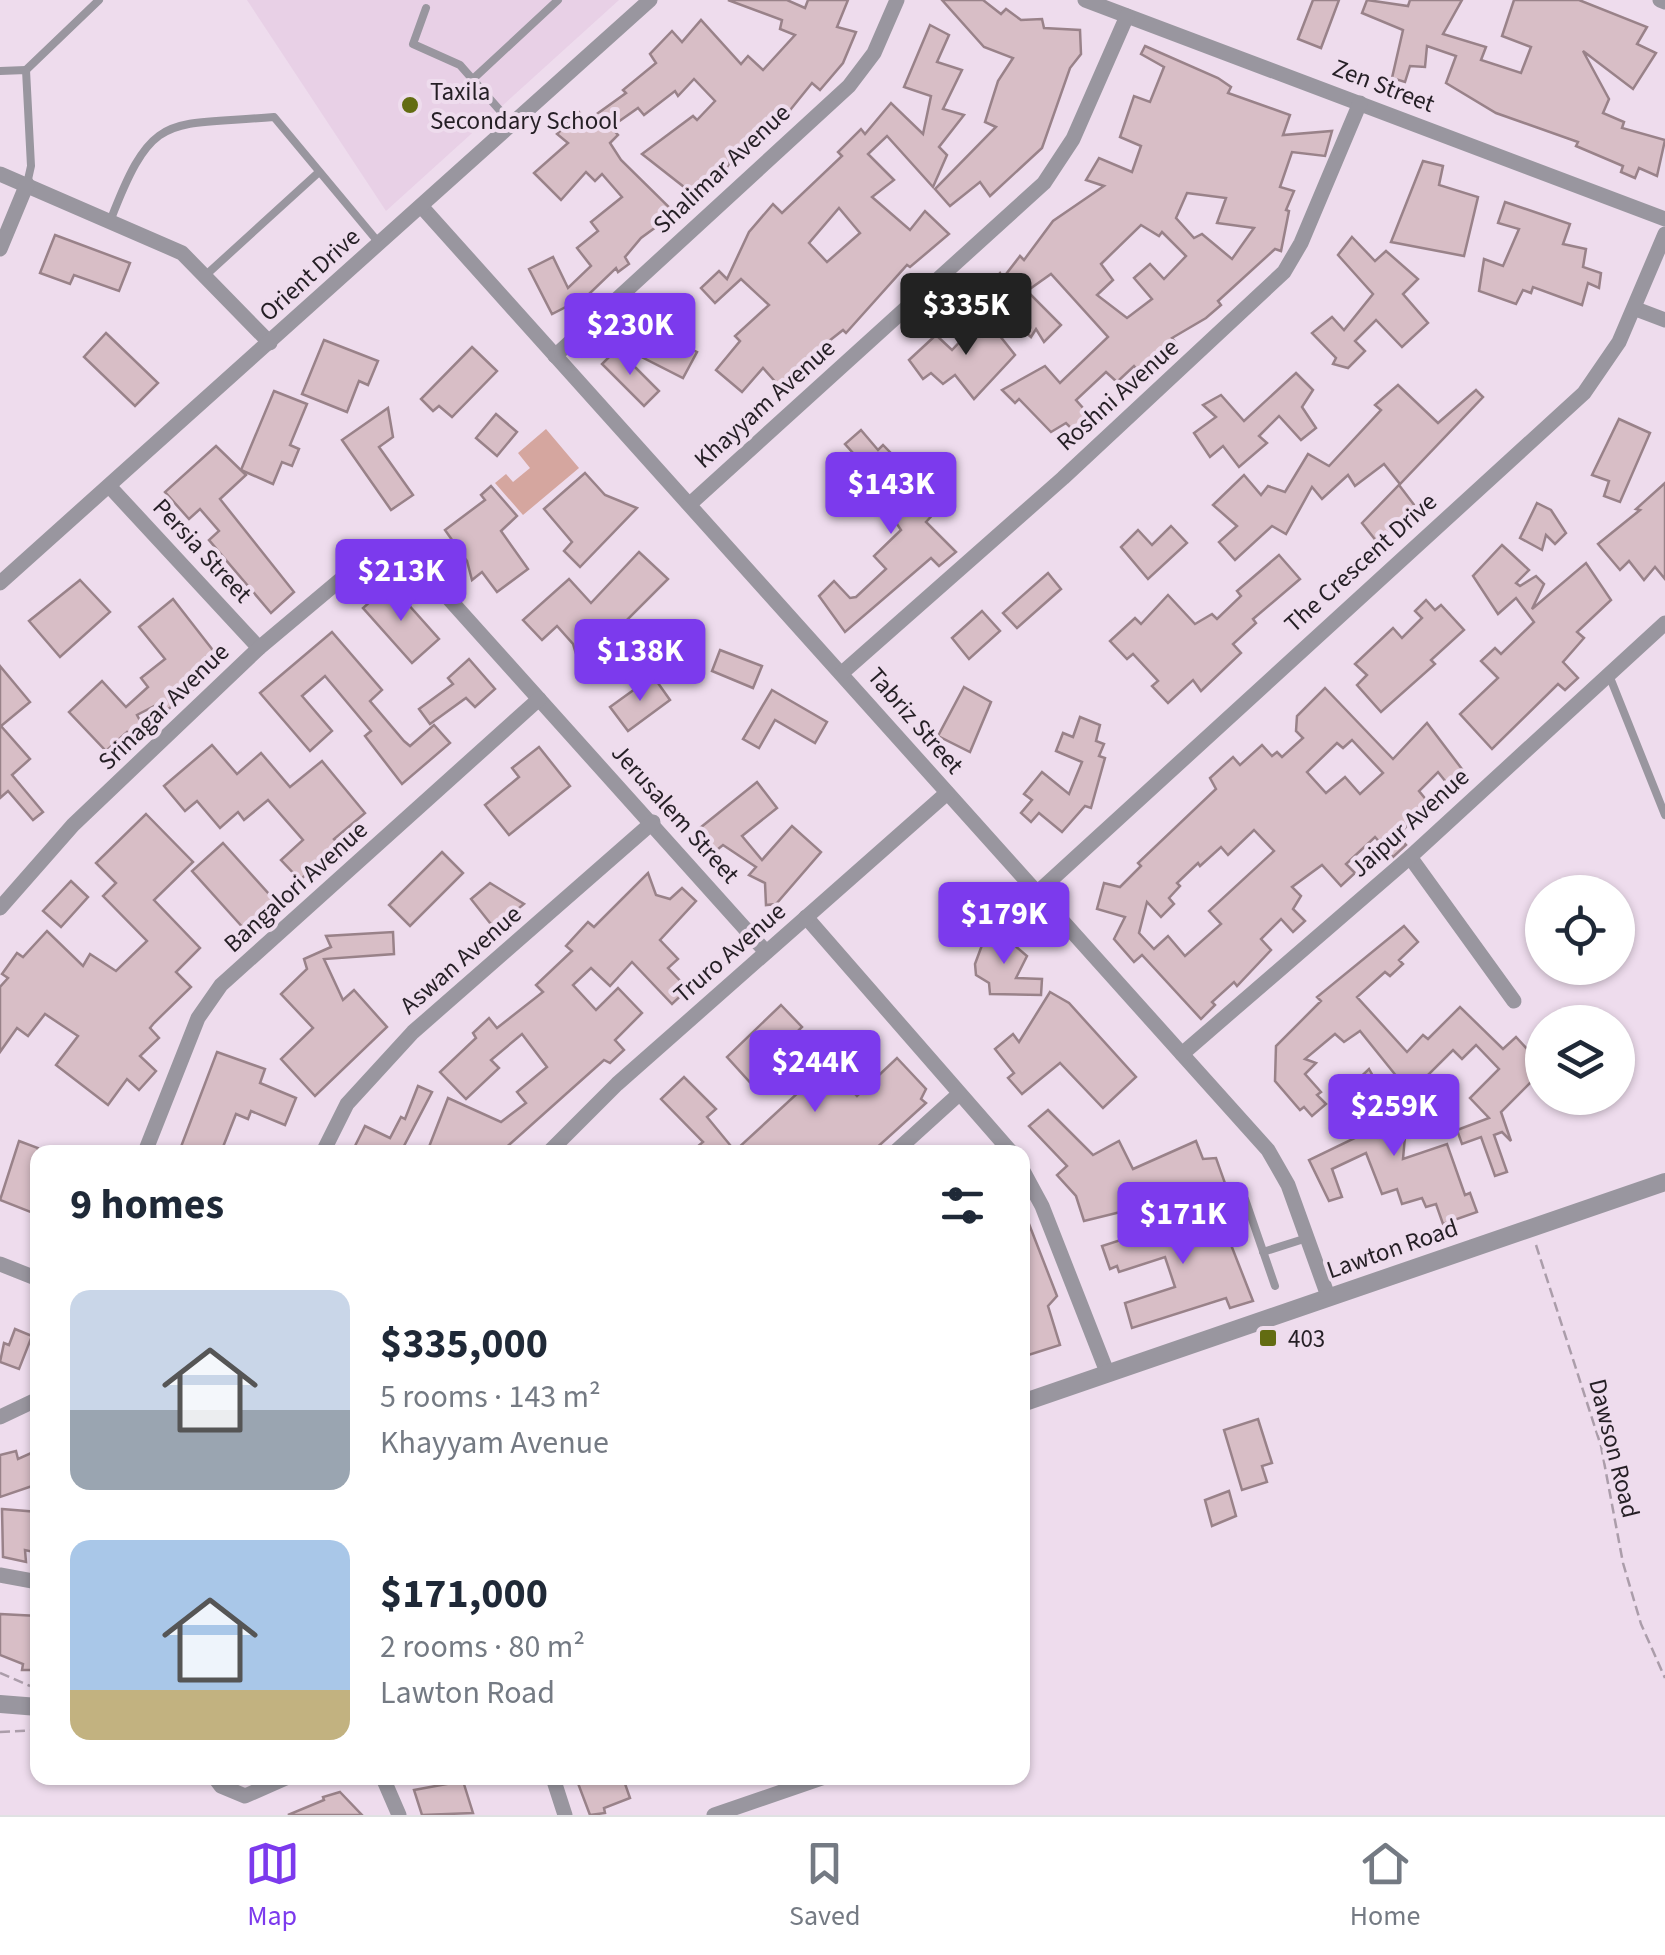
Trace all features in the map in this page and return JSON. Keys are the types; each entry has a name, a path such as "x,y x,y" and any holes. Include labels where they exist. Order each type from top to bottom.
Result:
{"street":[{"name":"Orient Drive","path":"0,583 650,0"},
{"name":"Shalimar Avenue","path":"555,356 850,86 874,52 898,0"},
{"name":"Zen Street","path":"1085,0 1665,218"},
{"name":"Khayyam Avenue","path":"690,504 1044,183 1073,139 1127,16"},
{"name":"Roshni Avenue","path":"842,673 1272,285 1301,243 1360,103"},
{"path":"0,174 159,239 207,274 270,343"},
{"path":"0,249 27,184"},
{"name":"Tabriz Street","path":"420,206 1038,891 1280,1168 1328,1296"},
{"name":"The Crescent Drive","path":"1038,891 1584,393 1604,370 1636,309 1665,234"},
{"path":"1636,309 1665,320"},
{"name":"Persia Street","path":"110,487 259,648"},
{"name":"Jerusalem Street","path":"374,555 396,553 424,571 766,952"},
{"name":"Srinagar Avenue","path":"0,908 73,825 259,648 374,555"},
{"name":"Jaipur Avenue","path":"1182,1054 1410,857 1665,622"},
{"name":"Bangalori Avenue","path":"148,1145 198,1018 221,985 539,699"},
{"name":"Truro Avenue","path":"555,1145 578,1120 947,793"},
{"name":"Aswan Avenue","path":"326,1145 347,1104 413,1032 653,822"},
{"path":"1410,857 1514,1001"},
{"path":"806,917 1004,1145"},
{"path":"903,1145 959,1094"},
{"name":"Lawton Road","path":"1030,1400 1665,1182"},
{"path":"1030,1184 1108,1372"},
{"path":"0,1264 30,1276"},
{"path":"0,1418 30,1403"},
{"path":"0,1574 30,1580"},
{"path":"0,1704 30,1706"},
{"path":"220,1785 245,1796 270,1785"},
{"path":"386,1785 398,1815"},
{"path":"556,1785 565,1815"},
{"path":"714,1815 802,1785"}],"lane":[{"path":"0,71 26,70 99,0"},
{"path":"473,80 558,0"},
{"path":"426,8 413,44 460,64 511,122"},
{"path":"26,70 31,166 27,184"},
{"path":"111,219 136,158 161,131 204,122 274,117 379,243"},
{"path":"207,274 319,172"},
{"path":"1609,674 1665,815"},
{"path":"1245,1199 1275,1286"},
{"path":"1263,1252 1307,1238"}],"path":[{"name":"Dawson Road","path":"1530,1226 1601,1446 1623,1562 1641,1624 1665,1678"},
{"path":"0,1672 15,1676 30,1688"},
{"path":"0,1732 30,1730"}],"shaded area":[{"name":"Taxila Secondary School","path":"247,0 619,0 386,211"},
{"path":"546,429 579,468 523,515 495,483 506,474 513,482 530,468 518,453"}],"building":[{"path":"728,0 787,0 805,8 808,0 848,0 837,27 856,32 843,63 820,90 812,83 774,130 770,124 733,157 723,174 718,170 693,194 642,154 693,116 697,120 715,101 694,79 678,96 675,91 644,115 638,108 611,127 618,135 610,143 621,160 675,213 641,238 625,257 629,264 618,272 616,268 587,296 552,314 529,269 553,257 568,288 591,266 577,248 598,231 591,222 622,197 602,174 595,181 586,172 561,200 534,173 568,143 557,134 579,112 587,121 626,93 623,90 656,63 650,54 672,31 682,42 701,20 741,64 748,56 763,70 795,35 780,29 782,20"},
{"path":"942,0 983,0 1001,14 1006,9 1021,20 1042,19 1044,28 1080,30 1081,54 1070,68 1042,148 990,196 980,182 950,206 935,189 996,127 985,122 998,81 1013,58 984,47"},
{"path":"1313,0 1339,0 1321,48 1298,39"},
{"path":"1367,0 1408,6 1410,0 1462,0 1443,34 1486,47 1481,60 1521,73 1531,47 1502,36 1514,0 1579,0 1647,27 1637,44 1656,53 1633,89 1583,51 1609,99 1603,113 1624,122 1622,128 1665,140 1657,176 1639,168 1635,178 1621,172 1623,166 1576,146 1578,142 1496,113 1446,83 1456,56 1427,46 1425,67 1410,66 1405,82 1392,78 1403,30 1362,13"},
{"path":"930,25 949,35 937,62 962,70 943,109 964,115 939,147 947,155 933,187 887,136 868,154 894,180 872,197 910,230 925,211 949,234 910,267 907,265 846,333 843,330 800,364 779,386 763,368 742,392 716,370 740,341 735,336 769,305 741,279 715,303 701,288 719,271 727,279 749,232 773,204 782,213 842,156 838,152 861,129 865,134 891,103 923,134 931,96 904,87","holes":["839,208 860,233 827,262 809,243"]},
{"path":"1145,46 1218,78 1231,87 1228,93 1290,115 1283,135 1332,131 1325,156 1292,152 1280,187 1294,191 1286,210 1289,211 1281,251 1275,249 1218,301 1221,305 1206,318 1172,338 1176,343 1142,375 1134,366 1117,382 1106,372 1076,400 1091,417 1076,433 1066,423 1051,432 1019,399 1015,403 1002,390 1045,366 1060,383 1108,337 1051,274 1027,291 1061,325 1044,342 1036,329 1031,337 994,306 1000,300 988,286 1000,273 1003,278 1020,256 1024,260 1053,221 1104,186 1086,180 1099,158 1132,172 1141,146 1120,137 1134,96 1150,102 1164,67 1141,54","holes":["1187,193 1226,198 1217,223 1254,228 1232,259 1202,234 1194,238 1176,218","1141,225 1159,236 1162,232 1186,256 1164,279 1150,264 1134,278 1152,299 1127,318 1097,295 1113,280 1101,264"]},
{"path":"1423,161 1443,166 1439,185 1478,197 1464,256 1391,242"},
{"path":"1505,202 1570,224 1563,244 1586,249 1583,267 1601,273 1599,288 1588,283 1582,305 1533,287 1531,293 1523,290 1516,304 1479,291 1484,259 1503,266 1519,229 1498,223"},
{"path":"55,235 130,263 119,291 74,275 70,284 40,273"},
{"path":"1352,237 1375,261 1386,251 1418,279 1403,294 1428,323 1402,347 1376,320 1355,341 1365,351 1348,368 1333,364 1336,358 1312,333 1332,317 1344,330 1373,294 1338,255"},
{"path":"984,316 1015,355 974,399 955,375 943,384 931,373 923,379 909,360 936,335 952,350"},
{"path":"636,321 697,352 683,378 622,347"},
{"path":"106,333 158,383 135,406 84,357"},
{"path":"324,340 378,361 368,385 359,381 347,412 302,394"},
{"path":"472,347 497,371 452,417 439,406 433,411 421,399"},
{"path":"617,349 659,391 644,406 602,364"},
{"path":"1296,373 1313,390 1302,407 1316,428 1301,440 1279,416 1259,436 1267,443 1239,467 1223,446 1210,457 1194,433 1216,417 1203,405 1221,395 1244,421"},
{"path":"1398,385 1438,423 1476,390 1483,397 1400,484 1384,464 1355,486 1348,475 1322,499 1312,487 1286,534 1272,526 1235,560 1219,542 1237,526 1213,505 1244,475 1261,495 1268,486 1285,492 1308,454 1329,466 1381,410 1375,405"},
{"path":"274,391 307,404 290,445 299,449 292,466 282,462 273,484 241,470"},
{"path":"388,408 393,437 379,447 413,495 391,510 342,440"},
{"path":"496,414 517,432 497,456 476,438"},
{"path":"1619,419 1650,433 1620,502 1604,496 1609,481 1592,475"},
{"path":"861,430 878,450 883,445 925,488 920,492 938,509 926,522 956,552 939,566 931,558 845,632 819,596 834,581 850,598 856,597 886,569 874,556 901,530 889,512 906,497 885,477 879,482 845,444"},
{"path":"216,446 246,475 220,499 294,592 271,613 209,540 219,531 200,509 189,519 165,492"},
{"path":"585,473 605,495 637,508 580,567 564,551 572,542 544,509"},
{"path":"1665,483 1665,579 1655,567 1644,580 1629,561 1620,570 1598,544 1640,510 1636,509"},
{"path":"1399,485 1415,506 1377,542 1362,523"},
{"path":"491,486 517,516 501,531 528,569 497,592 482,572 472,580 467,561 445,530 485,500 481,495"},
{"path":"1537,503 1551,510 1566,533 1555,544 1546,535 1542,550 1520,538"},
{"path":"1171,526 1187,543 1148,579 1121,547 1138,530 1152,545"},
{"path":"1502,545 1529,570 1516,583 1520,586 1536,576 1544,584 1532,609 1586,563 1611,600 1577,632 1584,638 1563,662 1578,678 1565,690 1558,684 1492,749 1460,714 1498,678 1481,661 1495,648 1501,654 1534,622 1516,598 1498,614 1473,576"},
{"path":"639,552 668,579 596,651 577,657 573,644 557,626 542,640 523,620 569,579 591,603"},
{"path":"1279,555 1300,579 1253,619 1256,623 1233,644 1241,653 1201,691 1193,680 1168,703 1152,686 1158,681 1133,654 1127,659 1110,641 1135,618 1141,624 1168,595 1195,624 1212,614 1217,619 1241,596 1237,591"},
{"path":"1048,573 1061,589 1017,628 1003,613"},
{"path":"80,580 110,612 60,657 29,621"},
{"path":"390,584 439,639 412,663 363,608"},
{"path":"173,599 219,658 187,684 192,690 166,711 160,703 137,715 144,728 133,739 127,732 106,751 69,712 102,681 126,707 148,687 141,678 165,659 139,627"},
{"path":"1426,600 1435,610 1441,605 1464,630 1431,660 1435,664 1381,712 1357,685 1367,675 1355,664 1393,628 1402,638 1422,618 1415,611"},
{"path":"982,611 1000,631 969,659 952,638"},
{"path":"332,632 382,690 370,701 404,741 410,746 434,725 450,743 402,784 365,736 371,731 325,676 302,696 332,731 310,751 260,693"},
{"path":"720,650 762,666 753,688 712,671"},
{"path":"469,659 495,689 475,707 466,698 430,724 419,709 453,684 448,678"},
{"path":"0,666 30,702 1,726 30,759 12,775 43,812 33,820 8,791 0,798"},
{"path":"653,676 670,700 628,731 610,707"},
{"path":"964,687 991,702 970,752 938,736"},
{"path":"1325,688 1393,759 1427,723 1465,773 1450,787 1438,772 1419,791 1428,802 1398,836 1406,845 1393,857 1375,837 1346,864 1355,873 1341,886 1322,865 1292,887 1301,896 1293,909 1305,921 1293,932 1281,919 1261,939 1271,950 1237,986 1234,982 1212,1002 1215,1005 1201,1019 1142,955 1134,962 1114,939 1125,917 1097,909 1104,883 1120,887 1141,866 1138,863 1216,789 1210,778 1233,757 1240,765 1262,745 1272,756 1277,752 1282,757 1303,738 1296,731 1297,716","holes":["1352,740 1383,773 1360,794 1345,777 1326,793 1307,772 1337,743 1343,748","1254,830 1274,851 1209,911 1221,924 1185,956 1168,936 1154,949 1139,933 1147,902 1161,917 1174,904 1169,898 1180,886 1177,883 1198,863 1200,866 1221,847 1228,855"]},
{"path":"772,690 827,722 815,743 775,720 759,748 743,739"},
{"path":"1080,717 1100,725 1096,741 1104,744 1099,756 1105,758 1091,808 1085,806 1062,832 1039,813 1031,822 1021,813 1032,800 1024,794 1042,772 1069,794 1082,762 1056,751 1063,733 1073,737"},
{"path":"212,745 237,774 261,753 290,787 322,761 365,813 334,839 339,844 300,880 281,860 303,840 268,800 244,820 238,812 220,828 197,801 185,811 164,786"},
{"path":"539,747 570,786 509,835 485,805 519,777 512,768"},
{"path":"757,782 777,808 742,836 762,860 792,826 821,852 776,904 766,905 765,883 749,875 756,867 723,845 713,853 695,832"},
{"path":"146,814 193,862 154,900 200,948 176,972 191,987 150,1028 159,1038 140,1056 156,1071 139,1090 127,1079 108,1105 56,1065 78,1036 45,1014 28,1036 17,1028 0,1052 0,987 8,978 2,974 17,953 23,957 47,931 83,966 90,954 116,971 147,941 103,896 116,883 96,863"},
{"path":"223,843 277,903 246,931 192,871"},
{"path":"442,852 463,873 410,926 389,905"},
{"path":"648,873 656,895 670,899 682,888 696,901 660,940 678,959 668,968 688,989 672,1004 632,962 610,986 591,968 573,985 596,1010 618,988 642,1013 615,1040 624,1050 610,1063 604,1060 509,1145 430,1145 448,1098 501,1122 526,1103 517,1092 547,1067 522,1034 491,1060 499,1068 466,1099 440,1072 476,1038 473,1033 489,1018 497,1028 543,992 536,985 572,951 566,946 588,922 594,927"},
{"path":"71,881 88,897 61,927 43,911"},
{"path":"490,883 524,904 494,928 471,899"},
{"path":"1404,926 1418,942 1399,960 1403,964 1390,976 1385,972 1357,997 1407,1052 1423,1035 1428,1039 1460,1007 1503,1049 1516,1037 1525,1047 1525,1088 1501,1112 1511,1141 1502,1132 1494,1135 1507,1172 1495,1176 1481,1137 1462,1144 1457,1130 1489,1118 1470,1098 1499,1069 1476,1045 1462,1059 1453,1050 1410,1093 1360,1031 1344,1042 1335,1034 1305,1059 1316,1063 1305,1074 1326,1104 1312,1116 1304,1107 1300,1110 1275,1081 1276,1046 1321,1001 1317,997"},
{"path":"988,929 999,932 1027,956 1016,978 1042,979 1041,995 990,994 989,983 976,975 975,964"},
{"path":"393,932 394,954 324,959 343,1000 354,990 387,1027 315,1096 281,1059 313,1028 281,994 307,969 304,959 331,947 326,936"},
{"path":"1050,992 1069,1003 1136,1077 1103,1108 1060,1063 1022,1094 1008,1078 1014,1073 995,1049 1013,1034 1019,1042"},
{"path":"781,1005 802,1027 784,1045 795,1056 756,1089 727,1057"},
{"path":"217,1052 265,1069 260,1083 296,1098 285,1125 251,1111 248,1119 236,1114 224,1145 182,1145"},
{"path":"897,1058 926,1089 921,1099 926,1103 880,1145 741,1145 828,1065 857,1096"},
{"path":"1369,1069 1390,1106 1363,1121 1406,1125 1403,1159 1447,1144 1465,1195 1470,1193 1477,1212 1443,1224 1436,1204 1426,1207 1422,1198 1402,1204 1397,1189 1382,1194 1366,1153 1332,1169 1342,1197 1329,1201 1309,1160 1355,1138 1341,1113 1362,1101 1349,1088"},
{"path":"684,1077 716,1109 707,1117 730,1145 699,1145 703,1142 661,1099"},
{"path":"418,1086 432,1092 405,1145 356,1145 365,1126 390,1138 401,1117 405,1119"},
{"path":"1048,1110 1093,1155 1119,1141 1133,1169 1196,1141 1203,1159 1216,1158 1226,1186 1084,1221 1076,1196 1057,1175 1067,1166 1029,1126"},
{"path":"19,1141 30,1145 30,1212 0,1200"},
{"path":"1217,1209 1253,1301 1230,1308 1226,1298 1132,1328 1125,1303 1175,1287 1165,1257 1119,1272 1117,1266 1110,1269 1102,1246"},
{"path":"1030,1227 1057,1296 1048,1306 1060,1345 1030,1354"},
{"path":"15,1329 30,1335 19,1369 0,1362 4,1343 9,1345"},
{"path":"1258,1419 1272,1463 1262,1466 1267,1482 1242,1490 1224,1430"},
{"path":"16,1451 18,1459 30,1454 30,1487 0,1497 0,1455"},
{"path":"1229,1491 1236,1516 1212,1526 1205,1500"},
{"path":"2,1509 30,1511 30,1551 25,1550 26,1562 3,1557"},
{"path":"0,1614 30,1616 30,1670 22,1670 23,1664 0,1655"},
{"path":"464,1785 473,1813 422,1815 414,1790"},
{"path":"579,1785 625,1785 630,1798 604,1808 605,1813 590,1815"},
{"path":"340,1792 362,1815 288,1815 324,1800 323,1797"}],"place":[{"name":"Taxila Secondary School","path":"410,105"},
{"name":"403","path":"1268,1338"}]}
